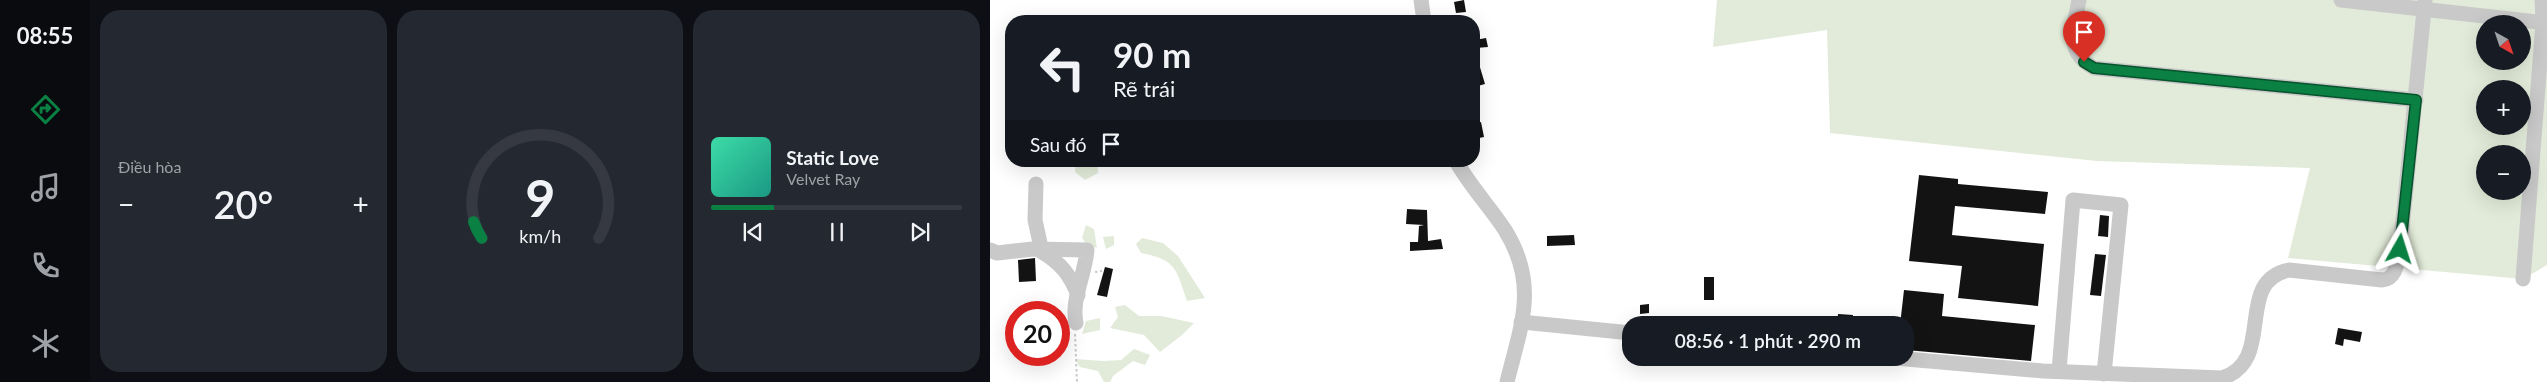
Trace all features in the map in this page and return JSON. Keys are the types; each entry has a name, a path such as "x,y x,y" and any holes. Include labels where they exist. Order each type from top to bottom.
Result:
{"street":[{"path":"1420,0 1423,15"},
{"path":"2080,0 2074,43 2081,58 2094,68 2416,100"},
{"path":"2341,0 2425,4 2545,23"},
{"path":"2523,279 2545,23 2542,0"},
{"path":"1914,360 2104,374 2222,378 2229,376 2246,361 2260,294 2269,278 2279,272 2289,270 2382,280 2390,277 2395,272 2400,249 2425,4"},
{"path":"1460,167 1505,230 1518,254 1525,281 1522,322 1507,382"},
{"path":"1036,184 1035,220 1042,252 1058,262 1071,278 1078,295"},
{"path":"2059,371 2073,200 2121,205 2104,374"},
{"path":"990,250 997,253 1041,249 1087,250 1085,270 1073,310 1076,324"},
{"path":"1522,322 1622,332"}],"green space":[{"path":"1717,0 2547,0 2547,265 2523,279 2288,258 2310,168 2097,161 1830,133 1827,30 1713,47"},
{"path":"1075,167 1098,167 1098,173 1085,180 1075,172"},
{"path":"1086,225 1094,229 1097,248 1087,245 1082,238"},
{"path":"1114,236 1114,245 1106,249 1103,237"},
{"path":"1142,238 1163,243 1178,256 1205,298 1187,301 1173,268 1162,259 1141,253 1136,244"},
{"path":"1125,305 1139,316 1161,316 1194,323 1160,352 1144,335 1110,328 1118,317 1115,307"},
{"path":"1100,318 1100,330 1082,334 1086,321"},
{"path":"1134,349 1150,355 1145,365 1133,361 1113,376 1110,382 1104,382 1098,371 1080,367 1075,359 1121,360"}],"building":[{"path":"1464,0 1466,12 1456,13 1454,2"},
{"path":"1486,38 1488,47 1480,48 1480,39"},
{"path":"1480,67 1485,84 1480,85"},
{"path":"1480,122 1484,137 1480,138"},
{"path":"1919,175 1958,179 1958,184 2048,192 2045,214 1955,206 1952,235 2044,244 2038,306 1958,298 1962,266 1909,261"},
{"path":"1407,209 1427,210 1428,241 1441,239 1443,249 1410,251 1410,242 1418,242 1419,226 1424,225 1406,224"},
{"path":"2100,215 2109,216 2108,237 2098,236"},
{"path":"1574,235 1575,245 1547,246 1547,236"},
{"path":"2095,254 2106,255 2101,296 2090,295"},
{"path":"1035,258 1036,281 1019,282 1018,260"},
{"path":"1105,267 1113,269 1107,297 1097,295"},
{"path":"1704,277 1714,277 1714,300 1704,300"},
{"path":"1904,290 1944,294 1942,316 2035,325 2031,361 1914,351 1914,316 1901,316"},
{"path":"1649,304 1649,313 1640,314 1640,305"},
{"path":"1838,314 1853,315 1853,316 1838,316"},
{"path":"2338,328 2362,332 2360,342 2344,339 2343,346 2335,344"}],"route":[{"path":"2084,62 2094,68 2416,100 2400,249"}]}
